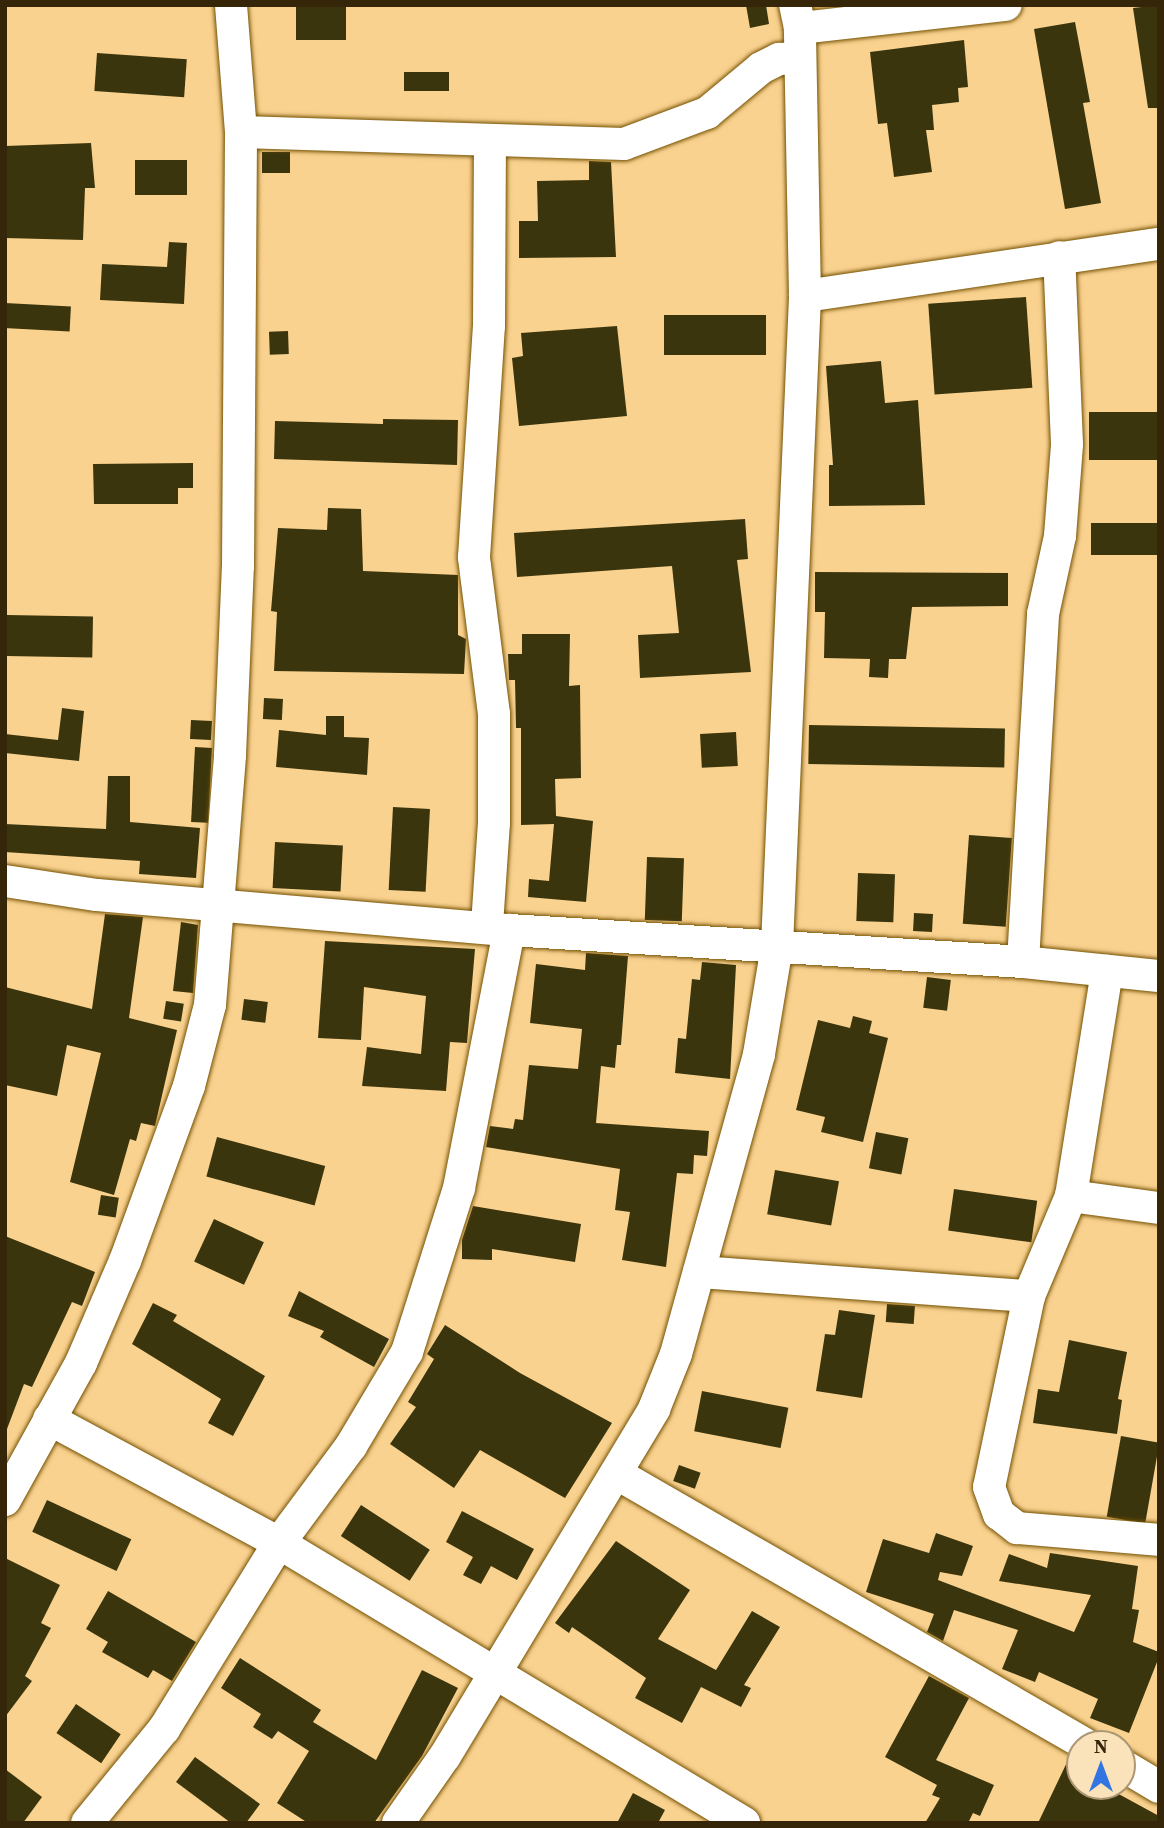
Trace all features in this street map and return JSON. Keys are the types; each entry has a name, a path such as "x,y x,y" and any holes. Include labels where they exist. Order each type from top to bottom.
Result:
{"street":[{"path":"5,1500 81,1363 125,1261 189,1086 209,1005 220,905 238,566 241,132 231,5"},
{"path":"241,132 624,144 650,138 707,113 761,68 779,59 798,31 1006,5"},
{"path":"398,1823 619,1475 659,1398 699,1272 759,1054 777,946 804,296 798,31"},
{"path":"88,1823 164,1729 279,1544 351,1446 407,1352 459,1188 498,927 494,714 474,557 489,326 490,141"},
{"path":"804,296 1159,244"},
{"path":"1023,962 1043,614 1060,536 1067,444 1059,257"},
{"path":"5,881 220,905 498,927 1023,962 1159,976"},
{"path":"1107,971 1071,1196 1029,1296 989,1487 999,1514 1017,1528 1159,1540"},
{"path":"1071,1196 1159,1208"},
{"path":"699,1272 1029,1296"},
{"path":"49,1419 279,1544 496,1670 724,1818"},
{"path":"619,1475 1066,1733"},
{"path":"1136,1773 1159,1787"}],"building":[{"path":"296,5 346,5 346,40 296,40"},
{"path":"746,5 766,5 769,24 750,28"},
{"path":"1159,5 1159,108 1148,108 1133,8"},
{"path":"1075,22 1090,102 1083,103 1101,203 1065,209 1034,29"},
{"path":"964,40 968,87 958,88 959,102 932,105 934,130 926,130 932,172 894,177 887,123 878,124 870,52"},
{"path":"97,53 187,59 184,97 94,91"},
{"path":"404,72 449,72 449,91 404,91"},
{"path":"91,143 95,188 85,188 83,240 5,238 5,146"},
{"path":"262,152 290,152 290,173 262,173"},
{"path":"135,160 187,160 187,195 135,195"},
{"path":"589,161 611,162 616,257 519,258 519,221 538,221 537,181 589,180"},
{"path":"169,242 187,243 184,304 100,300 102,264 167,267"},
{"path":"1026,297 1032,388 935,395 928,304"},
{"path":"5,303 71,306 70,331 5,328"},
{"path":"664,315 766,315 766,355 664,355"},
{"path":"617,326 627,416 519,426 512,358 523,356 521,333"},
{"path":"288,331 289,354 270,355 269,332"},
{"path":"881,361 885,403 918,400 925,505 829,506 829,465 833,465 826,366"},
{"path":"1089,412 1159,412 1159,460 1089,460"},
{"path":"383,419 458,420 457,465 274,459 275,421 383,424"},
{"path":"193,463 193,488 178,488 178,504 94,504 93,464"},
{"path":"328,508 361,509 363,571 458,575 458,635 466,639 464,674 274,671 277,612 271,611 278,528 327,530"},
{"path":"745,519 748,559 737,560 751,672 640,678 638,635 679,633 672,566 517,577 514,533"},
{"path":"1091,523 1159,523 1159,555 1091,555"},
{"path":"815,572 1008,573 1008,606 912,607 906,659 889,659 888,678 869,677 870,659 824,658 825,612 815,612"},
{"path":"7,615 93,617 92,657 6,656"},
{"path":"522,634 570,634 569,686 580,685 581,778 555,779 556,816 593,821 586,902 528,897 529,879 549,881 554,824 521,825 521,728 516,728 515,680 509,680 508,654 522,654"},
{"path":"264,698 283,699 282,720 263,719"},
{"path":"62,708 84,711 79,761 5,753 5,734 58,740"},
{"path":"326,716 344,716 344,737 369,738 367,775 276,767 279,730 326,735"},
{"path":"191,720 212,721 211,740 190,739"},
{"path":"809,725 1005,728 1004,767 808,764"},
{"path":"736,732 738,766 702,768 700,734"},
{"path":"195,747 212,748 208,823 191,822"},
{"path":"108,776 130,776 130,822 200,828 196,878 139,874 140,861 5,852 5,824 106,829"},
{"path":"393,807 430,809 426,892 389,890"},
{"path":"969,835 1012,838 1006,927 963,924"},
{"path":"275,842 343,846 340,891 273,888"},
{"path":"647,857 684,858 682,921 645,920"},
{"path":"858,873 895,874 893,922 856,921"},
{"path":"914,913 933,914 932,932 913,931"},
{"path":"105,914 143,917 129,1018 177,1030 155,1126 141,1123 136,1141 130,1139 114,1195 70,1182 101,1053 67,1045 57,1096 5,1085 5,987 92,1009"},
{"path":"181,922 198,925 193,993 173,991"},
{"path":"325,941 475,949 467,1043 450,1042 446,1091 362,1086 367,1047 421,1054 426,996 364,987 361,1040 318,1038"},
{"path":"586,953 628,956 621,1045 617,1045 615,1068 601,1066 596,1123 709,1131 707,1156 694,1155 693,1174 677,1173 666,1267 622,1260 630,1212 615,1210 620,1169 486,1147 490,1126 513,1129 515,1119 523,1120 529,1065 578,1069 582,1029 530,1023 536,964 585,970"},
{"path":"702,962 736,965 730,1079 675,1073 678,1038 686,1039 692,979 700,980"},
{"path":"927,977 951,980 947,1011 923,1008"},
{"path":"244,999 268,1002 265,1023 241,1020"},
{"path":"166,1001 184,1004 181,1022 163,1019"},
{"path":"853,1016 872,1021 869,1033 888,1038 863,1142 821,1132 825,1117 796,1110 818,1020 850,1028"},
{"path":"876,1132 908,1138 901,1175 869,1168"},
{"path":"217,1137 325,1166 315,1206 206,1177"},
{"path":"775,1170 839,1181 831,1226 767,1214"},
{"path":"954,1189 1037,1201 1031,1242 948,1231"},
{"path":"101,1195 119,1198 116,1218 98,1215"},
{"path":"473,1206 581,1224 575,1262 492,1249 492,1260 462,1259 462,1240"},
{"path":"214,1219 264,1242 244,1285 194,1262"},
{"path":"5,1236 95,1272 82,1306 72,1302 32,1387 24,1384 7,1429"},
{"path":"299,1291 389,1339 374,1367 320,1337 324,1331 288,1316"},
{"path":"153,1303 177,1315 173,1321 265,1376 233,1436 208,1423 221,1399 132,1344"},
{"path":"887,1304 915,1306 914,1324 886,1322"},
{"path":"839,1310 875,1315 862,1398 816,1391 825,1334 835,1335"},
{"path":"445,1325 520,1373 612,1423 565,1498 480,1450 454,1488 390,1444 416,1407 408,1402 434,1359 427,1354"},
{"path":"1069,1340 1127,1352 1118,1399 1122,1400 1117,1434 1033,1423 1038,1389 1059,1392"},
{"path":"702,1391 788,1408 781,1448 694,1431"},
{"path":"1121,1436 1159,1443 1145,1524 1107,1517"},
{"path":"679,1465 701,1473 695,1489 673,1481"},
{"path":"47,1500 131,1539 116,1571 32,1532"},
{"path":"361,1505 430,1550 410,1581 341,1536"},
{"path":"462,1511 534,1549 517,1580 491,1566 481,1584 463,1575 473,1557 446,1542"},
{"path":"936,1533 973,1546 962,1576 940,1572 938,1580 1074,1632 1091,1595 999,1581 1009,1554 1047,1568 1050,1553 1138,1566 1132,1609 1139,1610 1133,1642 1159,1652 1159,1657 1130,1730 1121,1730 1090,1718 1098,1699 1039,1672 1035,1682 1002,1669 1018,1630 954,1610 943,1641 927,1632 934,1614 866,1592 883,1539 929,1553"},
{"path":"616,1541 690,1590 658,1639 716,1670 752,1611 780,1627 744,1685 751,1688 741,1707 701,1687 682,1723 635,1698 646,1678 572,1627 569,1633 555,1623"},
{"path":"5,1558 60,1585 41,1623 51,1628 25,1676 32,1681 5,1717"},
{"path":"108,1591 196,1642 172,1681 153,1670 148,1678 102,1652 108,1642 86,1629"},
{"path":"240,1658 321,1710 313,1722 376,1760 422,1670 458,1688 422,1756 374,1823 308,1823 277,1803 309,1751 278,1731 272,1739 253,1727 261,1714 221,1688"},
{"path":"929,1676 969,1698 936,1760 994,1785 980,1816 973,1813 968,1823 925,1823 940,1798 932,1795 937,1785 885,1757"},
{"path":"76,1704 121,1734 101,1763 56,1733"},
{"path":"195,1757 260,1804 246,1823 231,1823 176,1782"},
{"path":"1066,1764 1066,1800 1130,1800 1159,1816 1159,1823 1038,1823"},
{"path":"5,1769 42,1797 23,1823 5,1823"},
{"path":"633,1793 665,1810 658,1823 617,1823"}]}
